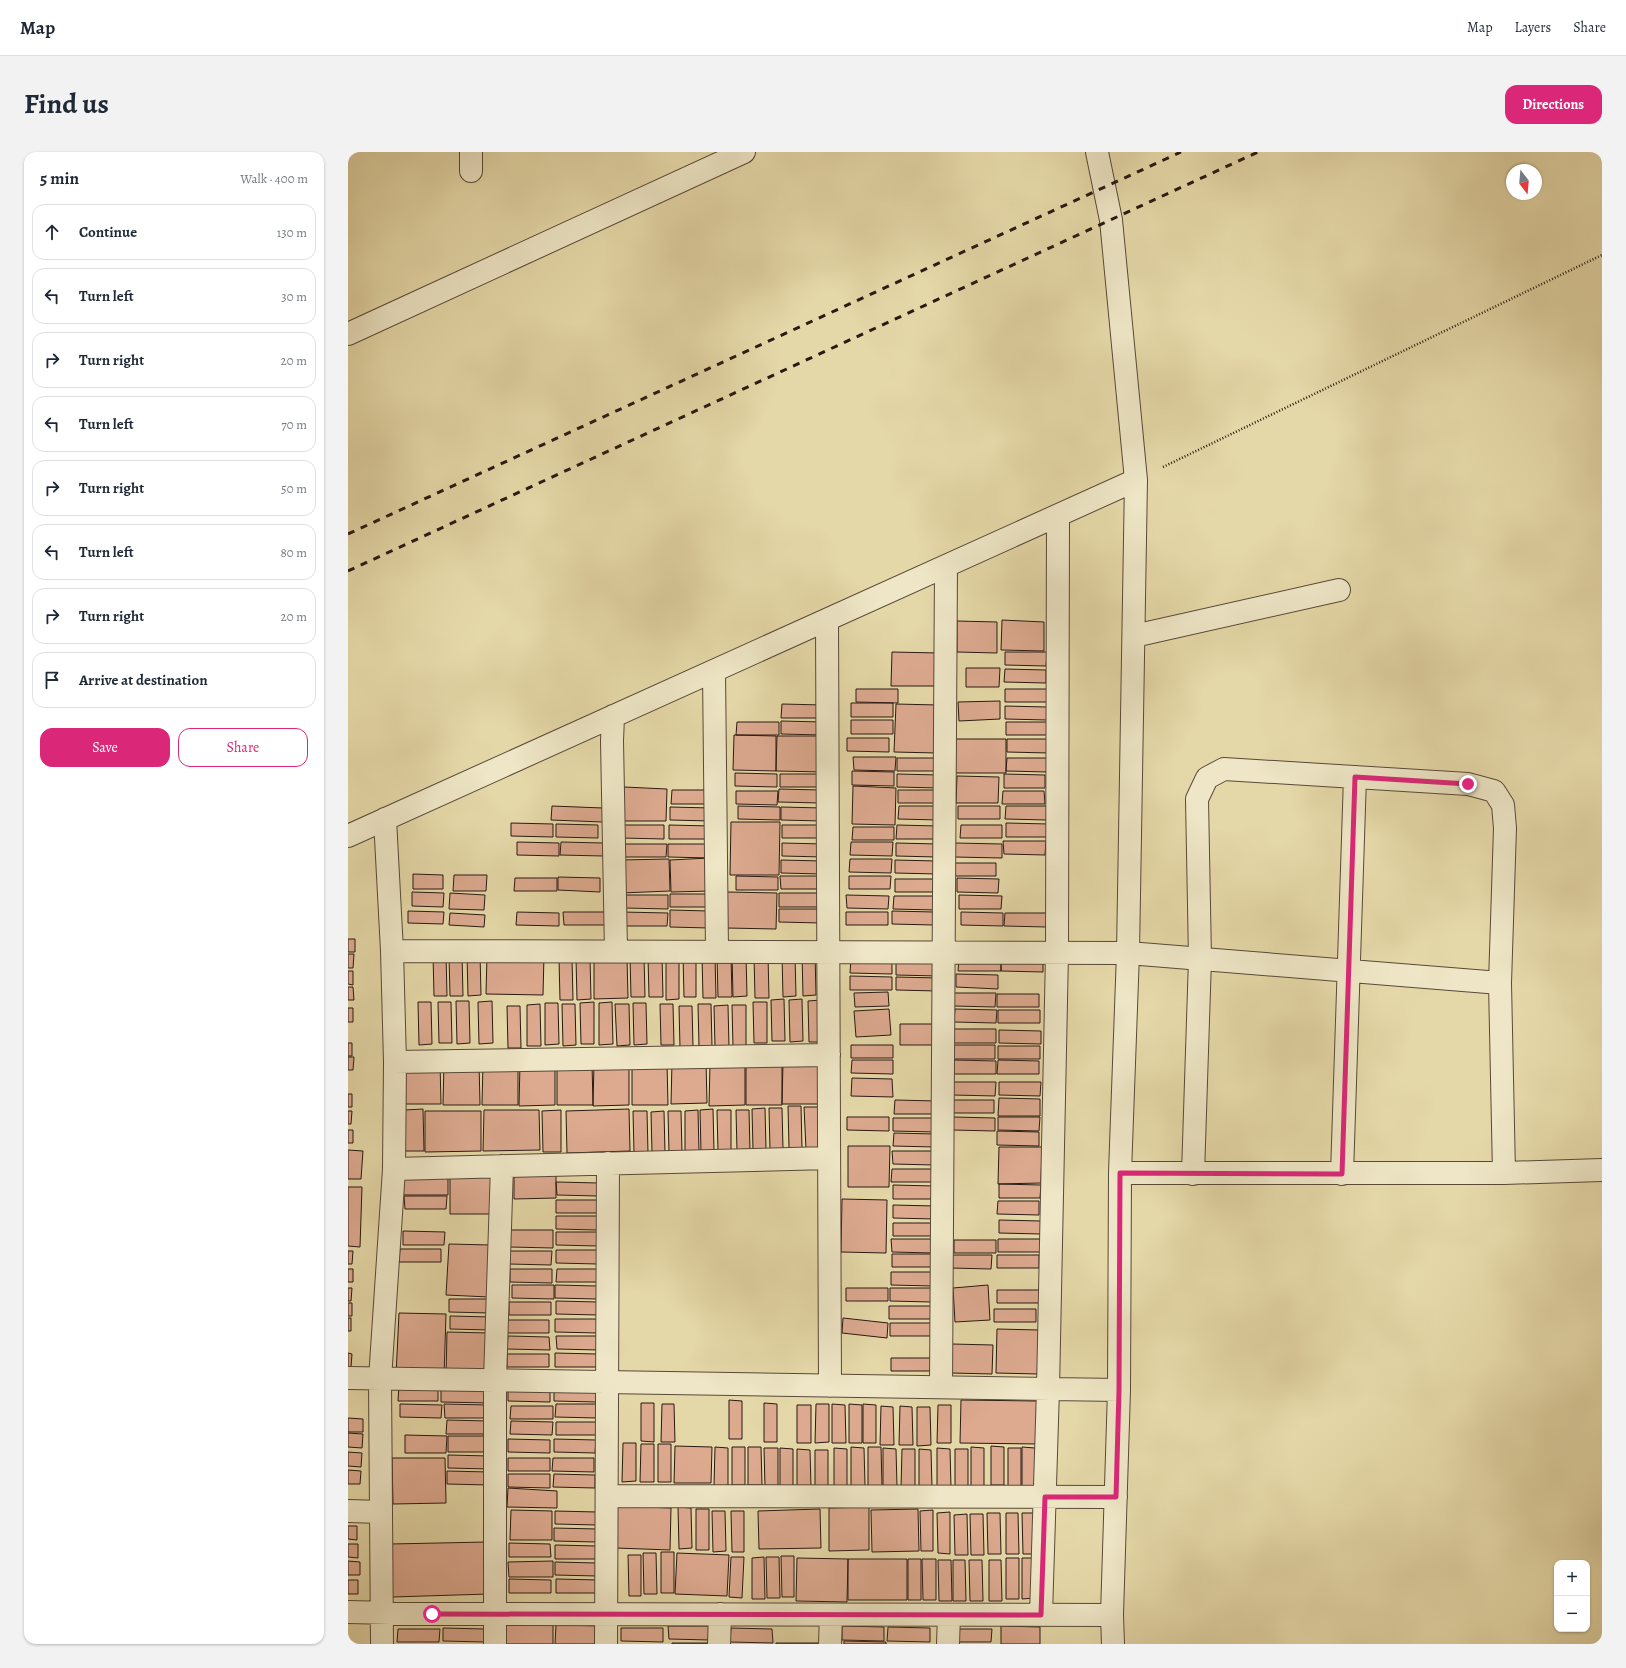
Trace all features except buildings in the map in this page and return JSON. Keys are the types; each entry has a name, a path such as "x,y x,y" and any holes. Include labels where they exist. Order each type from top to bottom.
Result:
{"street":[{"path":"348,334 744,152"},
{"path":"1096,152 1111,220 1136,480 1128,953 1120,1173 1119,1390 1112,1615 1113,1644"},
{"path":"348,836 1136,480"},
{"path":"1041,1615 1048,1389 1057,952 1058,516"},
{"path":"941,1387 946,566"},
{"path":"1134,636 1339,590"},
{"path":"827,620 830,1386"},
{"path":"714,671 716,951"},
{"path":"614,716 612,741 616,951"},
{"path":"1193,1174 1200,959 1197,799 1207,778 1224,769 1468,784 1494,791 1503,805 1505,828 1500,983 1504,1173"},
{"path":"1342,1174 1355,777"},
{"path":"382,1644 380,1379 394,1169 395,1062 392,951 385,819"},
{"path":"392,951 1128,953 1500,983"},
{"path":"395,1062 829,1054"},
{"path":"394,1169 829,1158"},
{"path":"606,1644 608,1163"},
{"path":"495,1644 495,1380 502,1166"},
{"path":"1120,1173 1504,1173 1602,1170"},
{"path":"348,1378 1119,1390"},
{"path":"607,1496 1116,1497"},
{"path":"348,1511 381,1512"},
{"path":"348,1612 495,1614 1112,1615"},
{"path":"719,1644 720,1614"},
{"path":"830,1644 831,1615"},
{"path":"948,1644 950,1615"}],"path":[{"path":"1136,480 1602,255"}],"railway":[{"path":"348,534 1181,152"},
{"path":"348,571 1258,152"}],"route":[{"path":"432,1614 1041,1615 1045,1497 1116,1497 1119,1390 1120,1173 1342,1174 1355,777 1468,784"}]}
